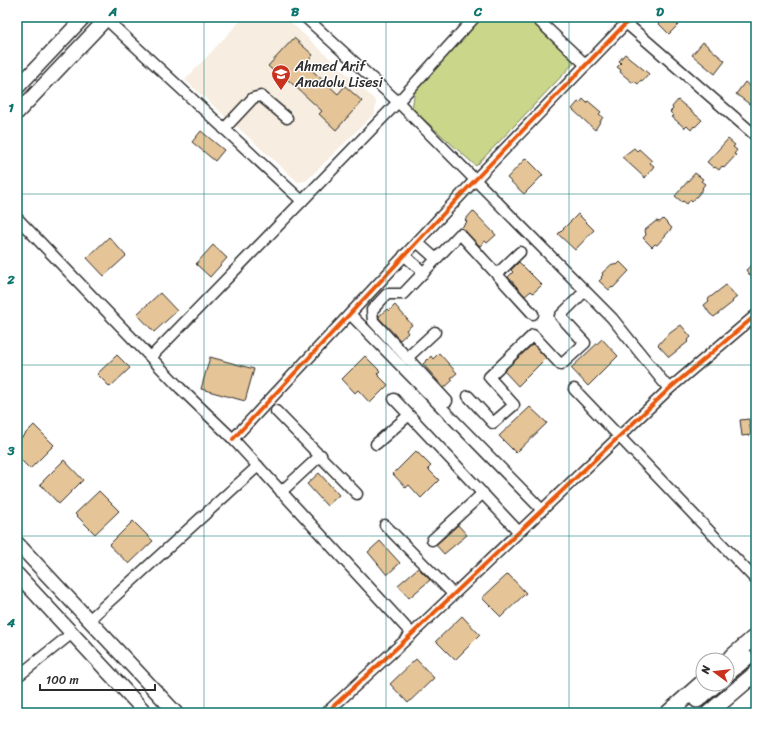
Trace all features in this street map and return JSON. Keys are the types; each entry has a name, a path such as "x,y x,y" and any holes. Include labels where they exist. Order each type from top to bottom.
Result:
{"highway":[{"path":"735,654 756,636"},
{"path":"735,667 756,650"},
{"path":"709,713 756,673"},
{"path":"724,713 756,686"},
{"path":"668,713 695,689"},
{"path":"681,713 706,692"}],"main road":[{"path":"17,88 84,17"},
{"path":"17,113 107,18"},
{"path":"17,543 90,619 176,713"},
{"path":"17,574 71,634 146,713"}],"street":[{"path":"305,17 398,102 612,318 669,389"},
{"path":"151,358 398,102 475,17"},
{"path":"535,17 586,65"},
{"path":"107,18 302,201"},
{"path":"232,439 475,180 629,20 756,136"},
{"path":"224,129 253,98 261,96 287,118"},
{"path":"17,218 151,358 258,466 412,634"},
{"path":"448,401 373,321 372,310 387,294 403,294 460,234 533,314"},
{"path":"417,242 436,259"},
{"path":"497,274 520,252"},
{"path":"404,255 424,273"},
{"path":"468,396 493,423 514,405 489,377 533,335 561,365 585,342 560,316 585,291"},
{"path":"350,314 541,509"},
{"path":"326,713 412,634 541,509 669,389 756,315"},
{"path":"407,358 435,332"},
{"path":"574,389 756,580"},
{"path":"394,399 518,531"},
{"path":"276,411 321,455 357,494"},
{"path":"376,444 409,415"},
{"path":"281,492 321,455"},
{"path":"90,619 258,466"},
{"path":"432,540 483,493"},
{"path":"386,525 453,594"},
{"path":"17,677 71,634"}],"shaded area":[{"name":"Ahmed Arif Anadolu Lisesi","path":"244,17 285,17 376,101 375,113 306,181 298,182 185,80"}],"green space":[{"path":"482,17 526,17 575,62 476,166 412,109 415,89"}],"building":[{"path":"663,17 686,17 669,34 658,23"},
{"path":"294,38 313,55 305,64 338,94 345,86 362,101 336,130 319,114 322,111 287,79 285,82 268,66"},
{"path":"703,42 725,61 715,74 692,55"},
{"path":"625,54 649,74 638,84 634,81 633,83 620,72 621,70 617,67 621,63 619,61"},
{"path":"745,82 756,91 756,109 736,94"},
{"path":"583,99 587,103 588,101 601,112 599,114 603,117 595,130 572,109"},
{"path":"678,100 702,120 691,130 687,126 685,128 672,117 674,116 670,112"},
{"path":"201,131 224,150 215,161 192,142"},
{"path":"728,139 735,145 733,147 737,150 734,154 736,155 724,168 722,166 719,170 707,162"},
{"path":"634,148 637,151 639,149 652,161 650,163 654,166 645,178 622,157"},
{"path":"526,158 543,175 524,194 507,178"},
{"path":"695,173 703,179 701,181 705,184 702,188 703,189 692,202 690,200 687,204 675,196"},
{"path":"473,211 496,235 487,243 485,241 480,246 461,228 467,222 465,220"},
{"path":"578,214 594,230 575,250 558,234"},
{"path":"663,219 672,228 657,245 655,244 652,247 643,238 646,235 645,230 656,221 660,222"},
{"path":"109,237 126,256 104,276 87,258"},
{"path":"213,245 227,258 210,277 196,264"},
{"path":"756,261 756,274 752,278 746,270"},
{"path":"519,262 542,285 533,293 531,291 525,296 508,277 513,272 511,270"},
{"path":"620,262 629,271 613,288 612,287 609,290 599,281 602,278 602,273 612,264 617,265"},
{"path":"726,285 737,297 714,317 704,305 709,301 708,299"},
{"path":"160,293 177,311 154,332 137,314"},
{"path":"395,305 412,325 406,330 408,333 400,340 379,318 379,316 387,309 389,311"},
{"path":"681,325 691,337 687,341 688,342 669,357 658,345 666,336"},
{"path":"602,339 618,356 588,386 571,368"},
{"path":"533,344 546,358 518,386 504,371"},
{"path":"439,353 457,373 451,378 453,380 444,388 423,364 431,356 433,359"},
{"path":"117,355 130,368 110,387 97,374"},
{"path":"365,356 380,371 377,374 388,385 370,403 358,390 355,393 342,379"},
{"path":"210,357 254,369 245,401 201,389"},
{"path":"530,407 547,423 516,453 499,436"},
{"path":"749,419 751,435 742,436 740,420"},
{"path":"34,425 54,445 30,469 17,456 17,442"},
{"path":"416,451 431,466 428,469 439,480 421,498 409,485 406,488 393,474"},
{"path":"64,460 83,480 59,504 40,484"},
{"path":"319,473 339,495 327,506 307,484"},
{"path":"99,491 119,511 95,534 75,514"},
{"path":"133,521 153,541 129,564 109,545"},
{"path":"458,525 467,535 444,554 436,545"},
{"path":"380,541 400,563 387,575 368,552"},
{"path":"418,568 430,580 409,598 398,585"},
{"path":"508,574 526,593 501,617 482,598"},
{"path":"462,616 480,635 455,660 436,641"},
{"path":"416,659 434,678 408,703 390,684"}],"cycle path":[{"path":"233,439 475,180 632,17"},
{"path":"326,713 412,634 669,389 756,315"}],"place":[{"name":"Ahmed Arif Anadolu Lisesi","path":"281,91"}]}
